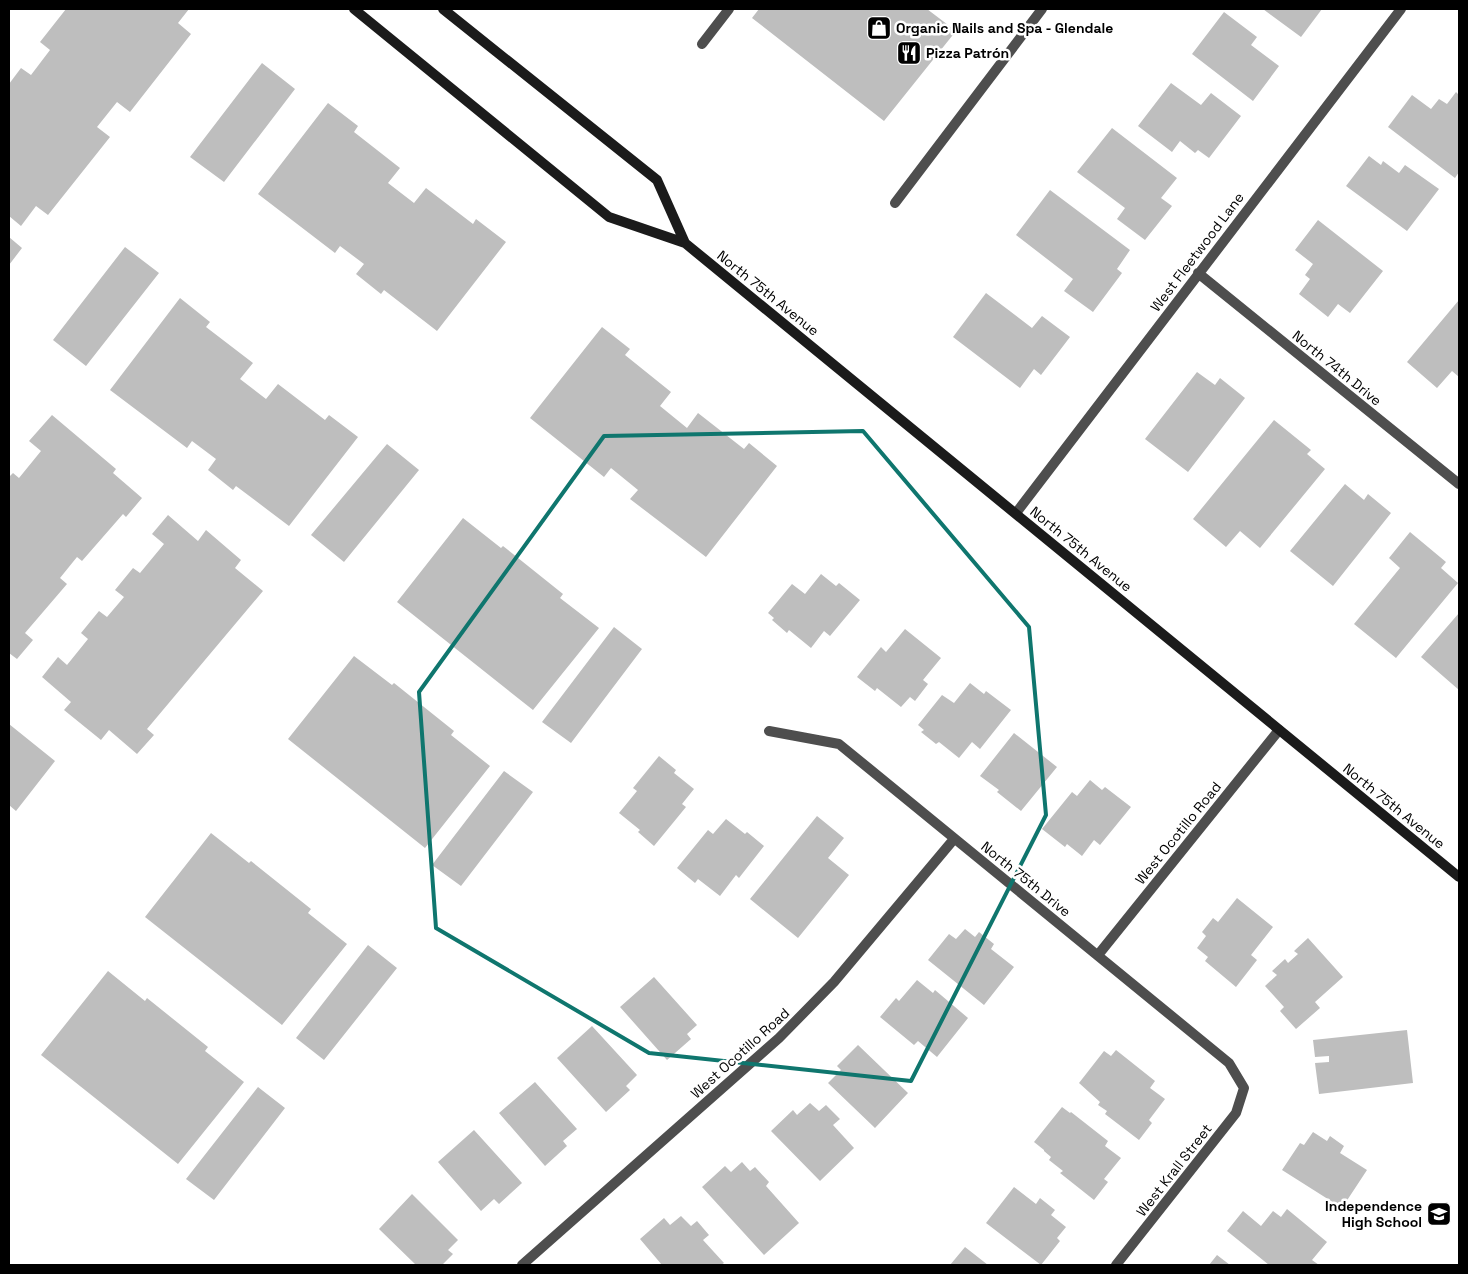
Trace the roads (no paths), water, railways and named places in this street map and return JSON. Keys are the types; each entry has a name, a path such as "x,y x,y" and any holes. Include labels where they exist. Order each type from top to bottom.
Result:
{"main road":[{"name":"North 75th Avenue","path":"354,9 609,217 685,243 1459,877"},
{"name":"North 75th Avenue","path":"443,9 657,180 685,243"}],"street":[{"path":"702,44 729,9"},
{"path":"895,203 1042,9"},
{"name":"West Fleetwood Lane","path":"1016,513 1401,9"},
{"name":"North 74th Drive","path":"1198,273 1459,484"},
{"name":"West Ocotillo Road","path":"1098,955 1279,730"},
{"name":"North 75th Drive","path":"769,731 839,744 1229,1063 1244,1088"},
{"name":"West Ocotillo Road","path":"522,1265 779,1038 834,982 954,839"},
{"name":"West Krall Street","path":"1116,1265 1236,1113 1244,1088"}],"place":[{"name":"Organic Nails and Spa - Glendale","path":"879,28"},
{"name":"Pizza Patrón","path":"909,53"},
{"name":"Independence High School","path":"1439,1214"}]}
